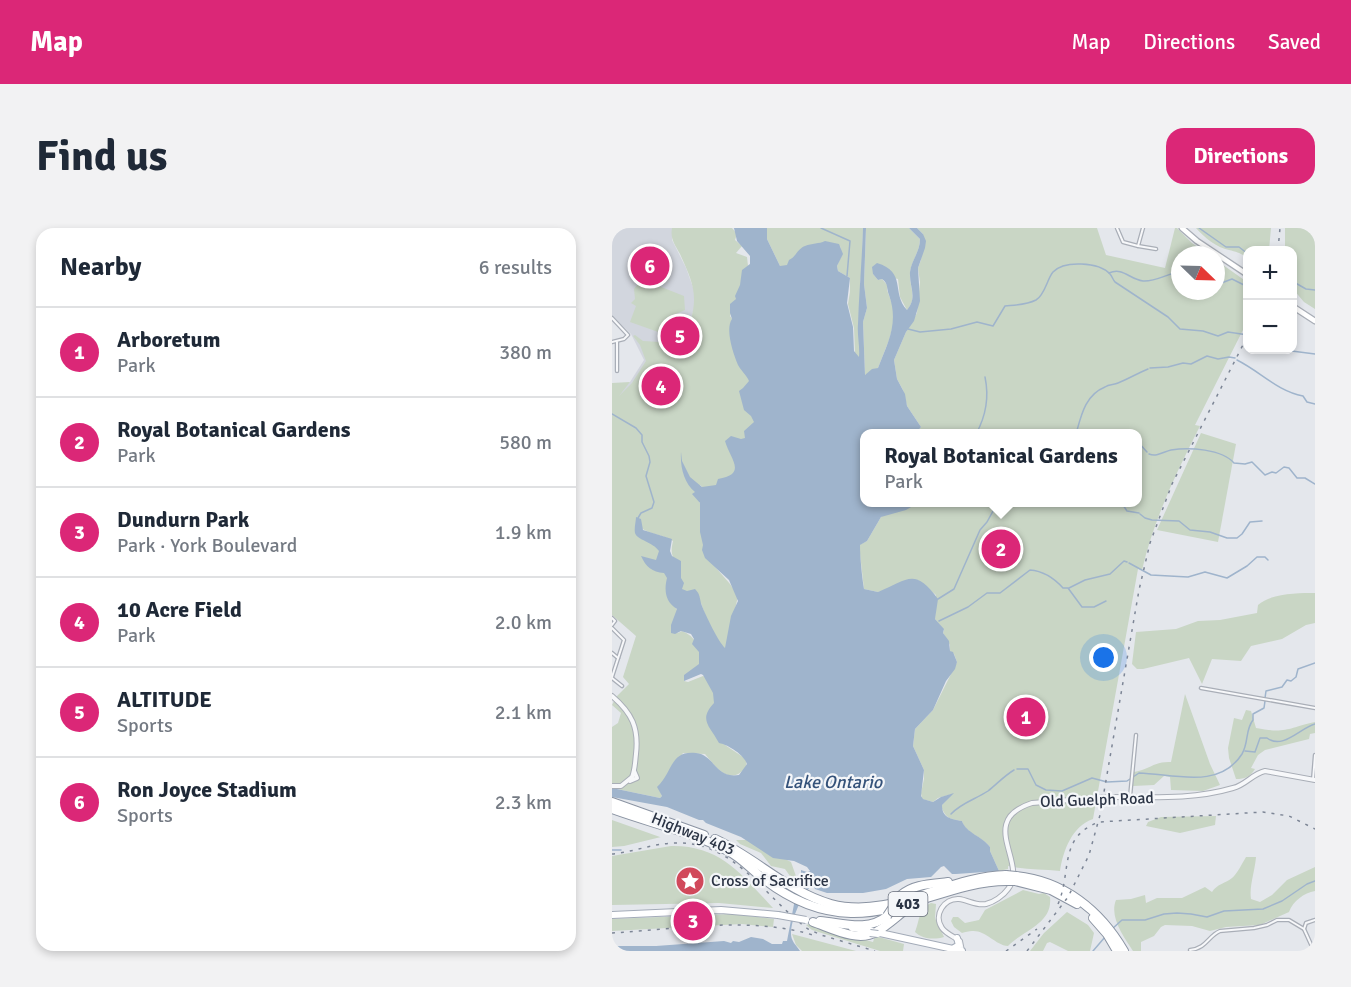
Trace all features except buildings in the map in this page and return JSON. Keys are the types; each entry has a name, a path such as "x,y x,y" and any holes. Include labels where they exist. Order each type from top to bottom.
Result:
{"highway":[{"name":"Highway 403","path":"612,802 730,846 794,888 841,906 870,907 970,880 1011,878 1037,885 1072,900 1099,923 1121,949"},
{"name":"Highway 403","path":"612,808 714,844 730,853 789,897 807,905 839,912 871,912 900,907 985,882 1011,878"},
{"path":"813,921 867,926 876,924 887,916 909,889 970,880"},
{"path":"813,921 855,936 868,936 878,932 909,907 949,892"}],"main road":[{"path":"1182,228 1197,241 1243,272"},
{"path":"1297,309 1315,321"},
{"path":"612,915 721,909 813,921 962,951"},
{"path":"955,950 959,944 957,938"}],"street":[{"path":"1117,228 1121,240 1133,245 1156,249"},
{"path":"1133,245 1138,246 1143,228"},
{"path":"612,318 628,333 626,338 612,342"},
{"path":"617,342 617,371"},
{"path":"613,620 612,627 624,639 612,677 622,686"},
{"path":"612,653 618,658"},
{"path":"1201,688 1315,708"},
{"path":"612,696 625,708 635,725 638,740 634,771 637,778 621,786 612,786"},
{"path":"1130,797 1136,735"},
{"path":"1314,780 1315,755"},
{"name":"Old Guelph Road","path":"962,951 962,943 941,926 940,910 946,902 955,899 982,905 1007,891 1013,880 1014,869 1005,840 1005,831 1015,812 1032,803 1111,797 1188,797 1243,785 1251,776 1265,771 1314,780"},
{"path":"1190,950 1202,946 1216,932 1254,928 1280,920 1289,920 1304,929 1314,951"},
{"path":"1304,929 1306,923 1315,920"}],"shaded area":[{"path":"612,228 672,228 672,240 695,293 689,326 692,333 685,360 620,401 617,396 630,382 644,360 631,334 612,316"}],"green space":[{"path":"672,228 732,228 737,234 735,240 742,246 736,253 747,257 748,266 730,316 733,320 731,337 742,370 750,382 755,424 735,473 717,486 704,489 700,485 701,500 699,502 710,561 738,596 727,646 723,651 709,626 701,603 681,589 681,568 672,556 673,541 637,525 662,549 676,609 679,610 674,632 682,631 687,634 695,640 699,649 700,665 685,676 684,681 706,677 715,694 719,741 746,759 743,771 730,776 720,771 705,754 683,753 658,787 662,796 660,798 612,788 612,727 618,723 621,713 612,705 616,697 629,684 623,677 636,636 612,615 612,383 630,382 619,396 632,383 646,361 640,345 633,336 635,335 643,341 660,342 660,346 685,351 686,354 692,333 689,326 694,297 688,273 673,242"},
{"path":"767,228 863,228 860,282 862,378 855,353 854,328 848,304 850,278 838,271 837,266 842,255 840,246 781,268 767,239"},
{"path":"866,228 909,228 920,239 911,269 913,297 907,310 900,297 898,279 873,274 888,286 887,290 894,309 894,322 878,368 865,375 863,322 867,308 864,284"},
{"path":"917,228 1097,228 1106,255 1165,268 1175,228 1177,228 1196,246 1171,246 1171,300 1225,300 1225,266 1243,279 1243,330 1195,425 1200,426 1166,496 1142,570 1138,569 1093,819 1079,827 1074,833 1063,855 1060,871 1008,866 1008,869 999,871 987,843 967,829 962,821 951,819 945,814 941,806 952,794 933,802 922,799 924,770 913,746 915,729 933,710 957,662 950,651 944,630 935,619 936,595 918,580 878,592 864,589 859,545 867,541 881,517 895,507 1142,507 1142,429 919,429 921,427 907,406 903,390 897,379 894,360 917,313 920,282 918,268 921,260 923,234"},
{"path":"1196,228 1271,228 1269,246 1243,246 1243,256 1225,249 1225,246 1215,245"},
{"path":"1285,228 1315,228 1315,309 1297,294 1297,246 1285,246"},
{"path":"635,250 671,264 664,282 628,268"},
{"path":"646,281 684,296 685,310 667,318 661,333 630,322 636,306 631,303 635,299 634,289 638,284"},
{"path":"1201,433 1236,444 1218,542 1157,530"},
{"path":"1315,593 1315,623 1306,625 1282,639 1251,646 1241,661 1212,659 1202,684 1189,658 1143,669 1137,669 1132,664 1136,632 1176,629 1198,621 1220,620 1257,613 1258,605 1270,598 1285,594"},
{"path":"1185,694 1220,785 1203,791 1171,790 1170,777 1164,776 1154,785 1133,786 1134,772 1160,763 1171,762"},
{"path":"1246,710 1251,711 1256,728 1281,730 1315,722 1315,733 1310,734 1309,739 1265,750 1258,755 1251,768 1255,769 1251,774 1245,778 1236,779 1228,748 1234,718 1242,720"},
{"path":"1216,816 1215,825 1180,833 1146,826 1148,822 1161,817"},
{"path":"612,820 661,837 612,847"},
{"path":"736,840 748,840 791,862 797,879 790,876 785,869 771,866 761,853"},
{"path":"671,846 688,847 717,856 740,874 773,908 719,903 612,905 612,856"},
{"path":"1246,857 1256,857 1251,899 1260,902 1272,895 1287,880 1315,867 1315,891 1299,898 1289,912 1260,925 1226,927 1210,931 1192,926 1165,925 1154,936 1141,942 1141,951 1133,951 1116,920 1114,906 1116,900 1145,895 1146,903 1157,898 1182,898 1205,887 1212,892 1234,876"},
{"path":"1023,890 1044,893 1050,897 1050,906 1047,914 1036,926 1008,946 977,931 962,933 954,927 951,921 953,917 958,917 965,923 979,920 985,910"},
{"path":"931,903 936,904 935,918 944,937 928,938 915,932 924,908"},
{"path":"1067,912 1088,925 1094,933 1090,951 1068,951 1050,942 1043,951 1030,951 1044,933"},
{"path":"732,914 774,919 773,927 742,924 612,931 612,919"},
{"path":"806,925 873,942 875,936 904,944 903,951 880,951 812,930"},
{"path":"792,934 856,951 802,951 796,945"}],"water":[{"name":"Lake Ontario","path":"734,228 767,228 767,239 780,266 787,265 789,260 805,246 825,241 839,244 843,254 837,266 838,271 850,278 847,303 853,327 854,351 859,357 859,300 863,228 866,228 864,284 867,308 863,322 865,375 872,369 878,368 893,324 892,305 886,284 873,274 872,267 877,263 892,272 902,303 907,310 913,296 911,268 920,239 909,228 917,228 926,241 918,268 920,301 914,321 906,332 894,360 897,379 905,394 907,406 921,427 919,429 860,429 860,507 911,507 881,517 867,541 860,545 862,573 864,589 878,592 903,581 916,579 923,582 938,599 935,619 944,629 943,633 949,641 950,651 953,652 957,662 933,710 915,729 913,746 924,770 921,796 933,802 954,793 942,805 945,815 962,821 967,829 987,843 999,871 952,874 944,866 931,877 907,879 886,889 863,893 827,893 815,889 812,884 798,907 791,928 792,939 800,951 612,951 612,948 616,946 656,946 724,941 731,943 751,937 763,939 772,944 782,944 783,941 787,941 795,899 801,888 801,870 810,871 807,867 794,861 773,858 741,837 703,820 667,807 612,797 612,788 660,798 662,796 657,787 676,758 688,753 702,755 725,774 739,775 747,764 736,751 719,743 707,723 707,714 714,703 713,693 703,675 684,681 684,675 699,664 699,652 692,644 694,639 691,634 681,631 671,633 671,625 677,609 666,595 667,578 664,573 650,568 641,556 656,560 659,551 639,538 635,531 636,517 641,519 643,530 672,539 670,551 672,556 681,561 681,578 684,583 682,589 697,591 709,622 725,648 731,616 738,601 729,580 705,558 700,532 700,503 692,494 695,492 685,479 682,469 681,452 682,461 690,477 702,487 716,485 718,479 727,477 735,470 725,441 731,436 745,438 744,431 754,422 744,410 739,391 749,381 738,365 729,329 732,319 730,304 736,299 742,270 750,264 750,256 737,241"}],"waterway":[{"path":"821,228 850,241 847,276"},
{"path":"1199,228 1226,247 1239,247 1243,250"},
{"path":"908,329 920,332 951,329 977,322 993,326 1005,306 1028,303 1039,298 1051,275 1058,268 1082,264 1105,270 1115,282 1168,317 1180,329 1203,331 1218,336 1228,332 1243,334"},
{"path":"1109,273 1118,271 1143,281 1171,274"},
{"path":"1225,282 1232,279 1243,284"},
{"path":"1297,284 1306,289 1315,290"},
{"path":"1297,352 1315,354"},
{"path":"1150,368 1191,364 1207,356 1218,359 1235,358"},
{"path":"1237,360 1277,386 1303,396 1307,402 1315,404"},
{"path":"1077,429 1085,407 1093,395 1107,386 1148,369"},
{"path":"978,429 986,406 985,377"},
{"path":"612,414 636,428 642,435 642,442 649,456 650,462 646,476 654,502 652,508 641,513 638,518"},
{"path":"1142,446 1147,452"},
{"path":"1149,454 1157,455 1178,449 1205,450 1229,458 1234,463 1252,462 1265,475 1276,473 1284,467 1289,468 1297,478 1305,478 1315,484"},
{"path":"938,599 954,589 980,530 995,507"},
{"path":"1124,507 1127,511 1139,513"},
{"path":"1140,514 1152,520 1179,521 1190,530 1210,532 1227,538 1237,538 1250,522 1262,521"},
{"path":"1129,563 1151,575 1188,577 1205,572 1227,578 1257,557 1265,557 1268,560"},
{"path":"1069,588 1085,580 1110,574 1124,561 1127,562"},
{"path":"939,621 968,607 987,593 1000,593 1030,570 1044,573 1063,588 1068,588 1082,607 1094,607 1106,601"},
{"path":"1265,698 1266,691 1282,687 1287,680 1291,681 1296,677 1298,669 1315,663"},
{"path":"1017,769 1028,769 1036,785 1046,790 1062,791 1092,778 1107,782 1127,781 1139,773 1181,777 1209,776 1232,765 1242,754 1253,714 1264,708 1265,701"},
{"path":"1245,751 1255,752 1260,738 1273,741 1285,740 1315,724"},
{"path":"951,814 988,791 1014,770"},
{"path":"612,850 621,850"},
{"path":"1112,929 1122,920 1145,920 1164,914 1177,913 1207,917 1224,911 1263,909 1282,901 1315,881"},
{"path":"1093,951 1105,937"}],"railway":[{"path":"1278,246 1280,228"},
{"path":"1027,951 1068,897 1089,855 1100,815 1139,590 1150,543 1172,484 1243,345"},
{"path":"1058,904 1072,846 1077,837 1099,822 1263,812 1289,816 1315,829"},
{"path":"612,854 676,843 697,845 715,851 748,874 808,929 875,951"},
{"path":"612,933 739,925 789,929 813,935"},
{"path":"1006,951 1037,929"}],"place":[{"name":"Ron Joyce Stadium","path":"650,266"},
{"name":"ALTITUDE","path":"680,336"},
{"name":"10 Acre Field","path":"661,386"},
{"name":"Royal Botanical Gardens","path":"1001,549"},
{"name":"Arboretum","path":"1026,717"},
{"name":"Cross of Sacrifice","path":"690,881"},
{"name":"Dundurn Park","path":"693,921"}]}
